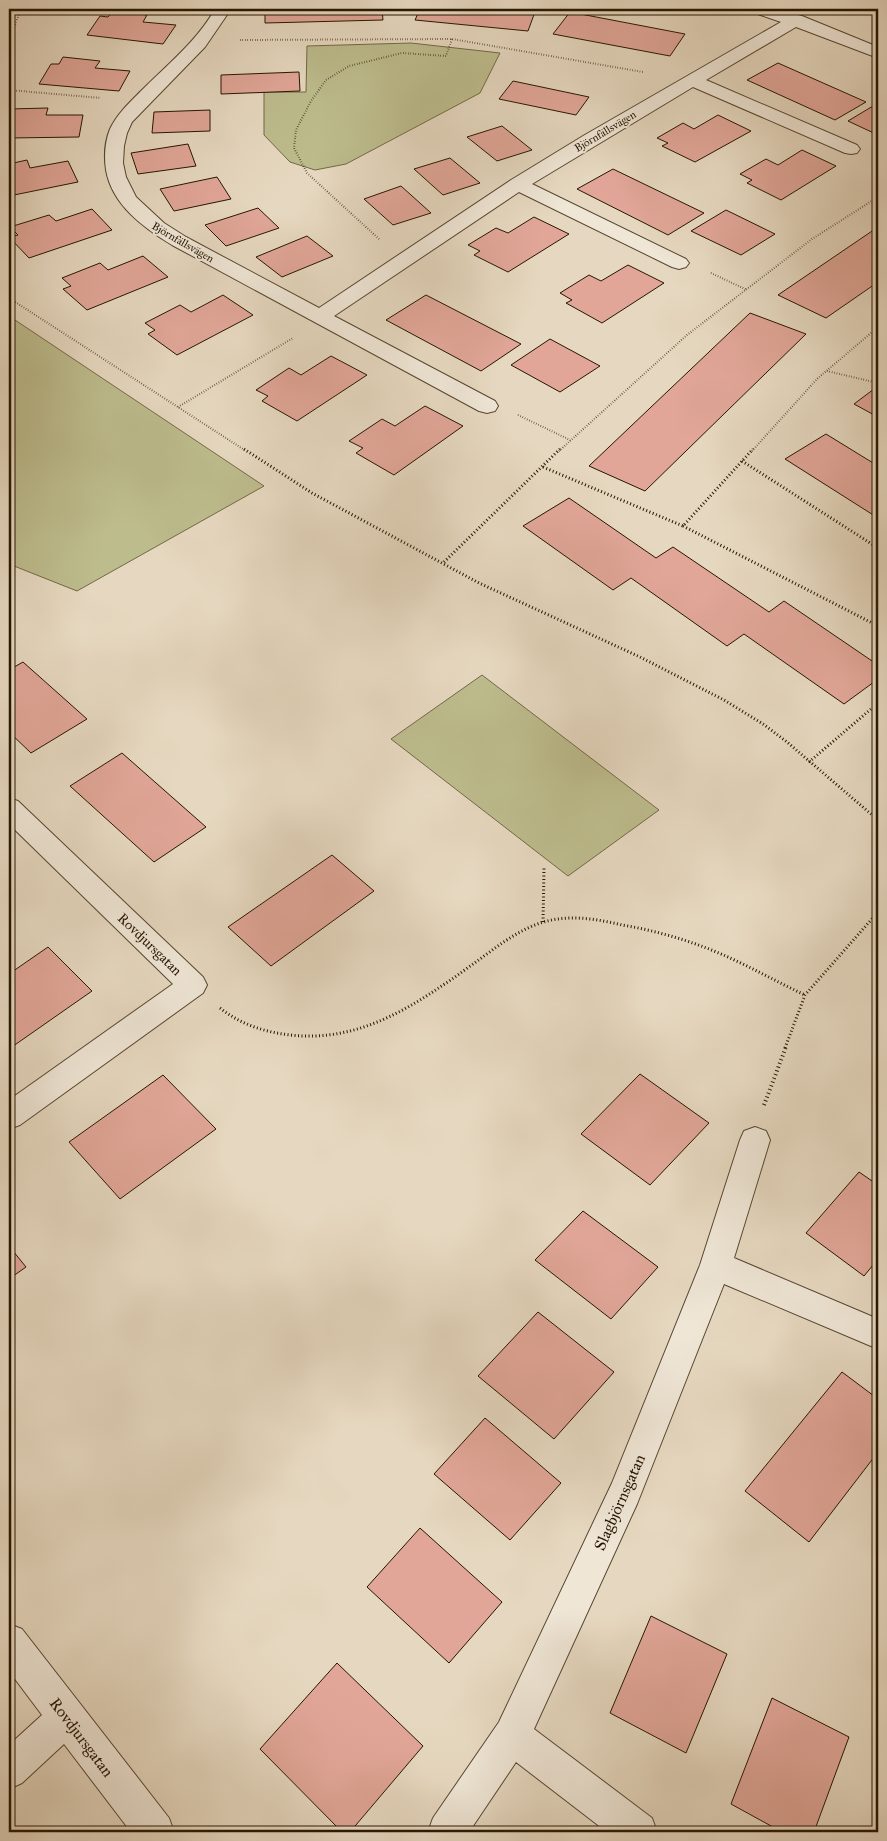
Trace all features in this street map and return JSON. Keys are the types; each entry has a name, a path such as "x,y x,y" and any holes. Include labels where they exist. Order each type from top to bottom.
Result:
{"street":[{"name":"Björnfällsvägen","path":"223,9 202,38 142,100 118,130 115,175 130,203 150,224 319,317 487,406"},
{"path":"761,9 796,20 878,53"},
{"name":"Björnfällsvägen","path":"319,317 518,184 796,20"},
{"path":"692,80 851,149"},
{"path":"518,184 680,263"},
{"name":"Rovdjursgatan","path":"9,808 193,985 9,1116"},
{"name":"Slagbjörnsgatan","path":"447,1832 512,1735 626,1492 716,1265 755,1140"},
{"path":"716,1265 878,1334"},
{"name":"Rovdjursgatan","path":"9,1642 155,1832"},
{"path":"9,1770 67,1718"},
{"path":"512,1735 638,1832"}],"path":[{"path":"9,41 21,9"},
{"path":"202,38 261,41 452,39 692,80"},
{"path":"405,261 359,222 307,173 294,148 296,130 311,101 326,80 349,66 402,53 446,56 452,39"},
{"path":"9,90 142,100"},
{"path":"444,562 570,440 687,335 812,239 878,197"},
{"path":"680,263 713,273 747,290"},
{"path":"9,298 312,493 444,562 479,583 640,657 724,700 762,724 878,820"},
{"path":"178,407 309,329 319,317"},
{"path":"683,526 817,379 878,327"},
{"path":"827,371 878,383"},
{"path":"487,406 515,413 570,440"},
{"path":"742,461 878,548"},
{"path":"543,467 683,526 878,626"},
{"path":"809,762 878,702"},
{"path":"543,922 544,868"},
{"path":"755,1140 756,1126 805,995 878,912"},
{"path":"193,985 228,1015 259,1029 294,1037 318,1038 343,1035 398,1014 513,936 543,922 586,918 667,935 709,950 805,995"}],"shaded area":[{"path":"411,43 500,53 480,93 346,164 315,170 290,162 264,135 264,92 306,92 307,46"},
{"path":"9,316 264,486 77,591 9,564"},
{"path":"482,675 659,810 568,876 391,739"}],"building":[{"path":"265,9 382,9 383,20 265,23"},
{"path":"420,9 536,9 528,31 415,20"},
{"path":"113,11 147,15 143,22 176,25 163,44 87,35 100,16 108,17"},
{"path":"570,12 685,34 670,56 553,34"},
{"path":"63,57 100,61 95,68 130,71 119,91 39,84 51,64 59,64"},
{"path":"778,63 866,102 835,120 747,80"},
{"path":"299,72 300,91 221,94 221,75"},
{"path":"513,81 589,97 576,115 499,99"},
{"path":"878,103 878,135 848,121"},
{"path":"48,108 46,115 83,115 79,137 9,138 9,109"},
{"path":"210,110 210,131 152,133 154,112"},
{"path":"718,115 751,131 695,162 662,146 668,143 657,138 683,123 694,129"},
{"path":"502,126 532,150 497,161 467,137"},
{"path":"188,144 196,166 138,174 131,153"},
{"path":"802,150 836,166 781,200 747,183 752,180 740,174 766,159 778,165"},
{"path":"450,158 480,183 443,195 414,169"},
{"path":"27,160 30,168 68,161 78,182 9,196 9,164"},
{"path":"613,169 704,213 668,235 577,189"},
{"path":"217,177 231,199 174,211 160,189"},
{"path":"401,186 431,213 393,225 364,199"},
{"path":"258,208 279,228 226,246 205,225"},
{"path":"92,209 112,230 29,258 9,237 18,235 10,227 49,215 56,221"},
{"path":"726,210 775,234 741,255 691,231"},
{"path":"534,217 569,234 508,272 474,255 480,251 468,245 496,228 508,233"},
{"path":"878,227 878,282 826,318 778,295"},
{"path":"307,236 333,256 282,277 256,257"},
{"path":"143,256 168,277 87,310 63,289 71,286 62,278 100,263 108,270"},
{"path":"628,265 664,283 602,323 566,303 572,300 560,293 589,275 601,281"},
{"path":"223,295 253,315 177,355 148,334 155,330 145,323 180,305 191,312"},
{"path":"426,295 521,344 481,371 386,320"},
{"path":"750,313 806,334 645,491 589,466"},
{"path":"550,339 600,366 560,392 511,365"},
{"path":"331,356 367,375 297,421 262,401 268,396 256,390 289,368 301,375"},
{"path":"874,389 878,391 878,417 854,404"},
{"path":"425,406 463,426 394,475 356,453 363,448 349,441 382,419 395,426"},
{"path":"826,434 878,466 878,518 785,459"},
{"path":"569,498 656,558 673,547 769,612 784,601 878,665 878,679 844,704 744,634 727,646 631,578 613,590 523,526"},
{"path":"23,662 87,719 31,753 9,732 9,670"},
{"path":"122,753 206,827 154,862 70,786"},
{"path":"332,855 374,891 271,966 228,927"},
{"path":"48,947 92,991 9,1049 9,974"},
{"path":"640,1074 709,1123 650,1185 581,1134"},
{"path":"163,1075 216,1129 120,1199 69,1142"},
{"path":"859,1172 878,1185 878,1259 864,1276 806,1233"},
{"path":"583,1211 658,1267 611,1319 535,1260"},
{"path":"9,1246 26,1267 9,1279"},
{"path":"538,1312 614,1372 554,1439 478,1376"},
{"path":"842,1372 878,1399 878,1452 809,1542 745,1491"},
{"path":"485,1418 561,1483 510,1540 434,1474"},
{"path":"420,1528 502,1602 449,1663 367,1587"},
{"path":"651,1616 727,1654 686,1753 610,1713"},
{"path":"337,1663 423,1746 350,1832 342,1832 260,1749"},
{"path":"772,1698 849,1737 814,1832 782,1832 731,1804"}]}
